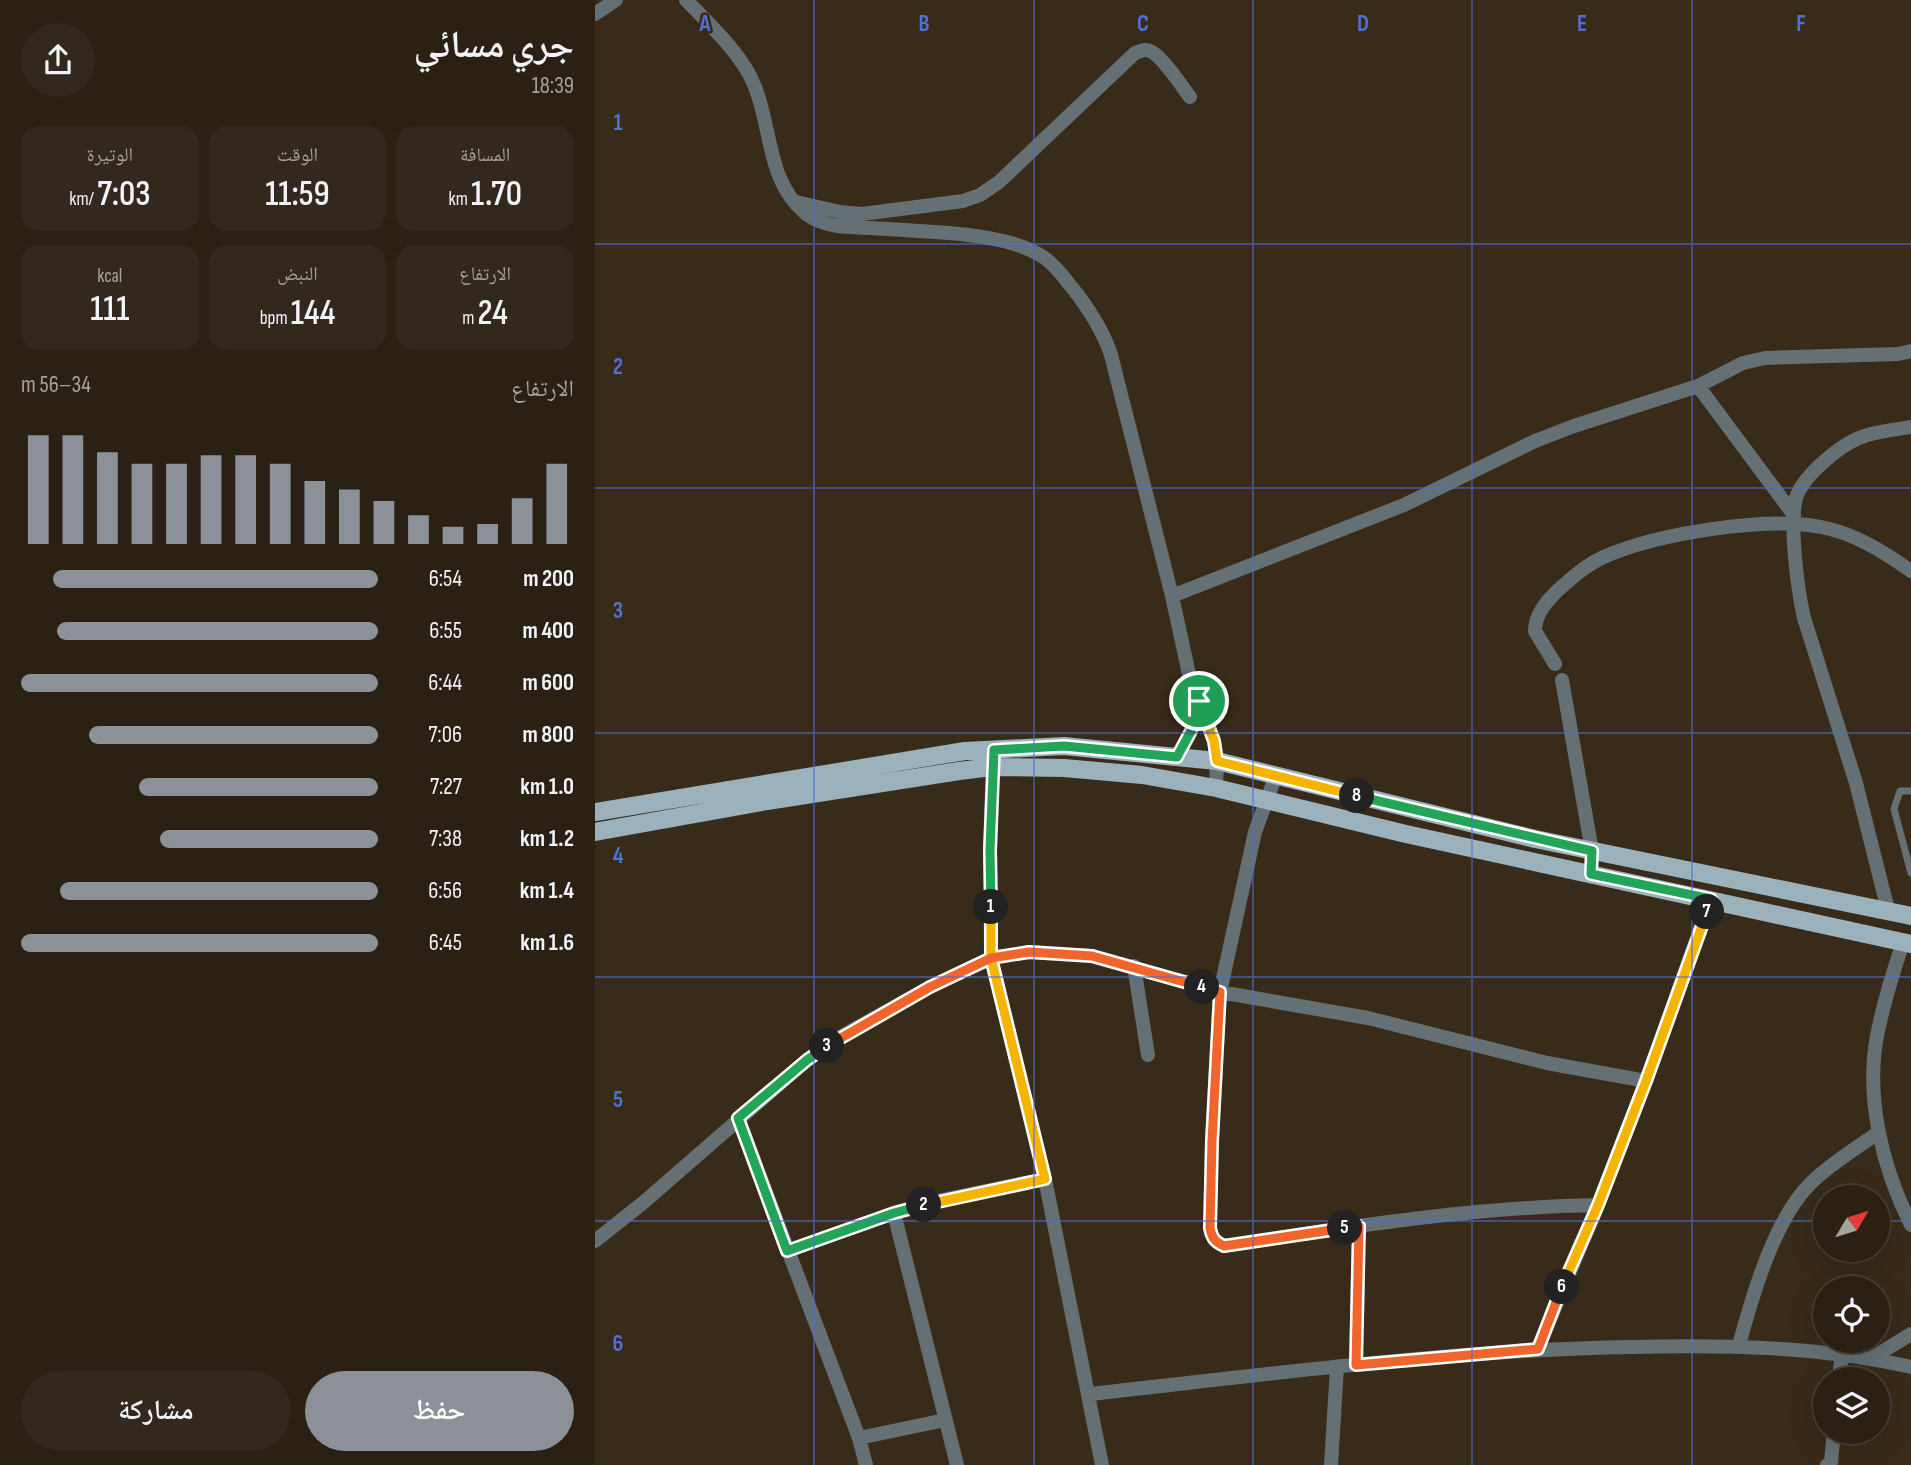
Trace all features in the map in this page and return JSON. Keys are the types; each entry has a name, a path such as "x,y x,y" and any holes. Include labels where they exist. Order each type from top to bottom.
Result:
{"main road":[{"path":"595,832 1064,746 1217,761 1419,812 1592,851 1911,916"},
{"path":"595,812 965,751 1030,766 1116,773 1216,788 1406,834 1907,943"}],"street":[{"path":"595,14 616,0"},
{"path":"686,0 733,52 755,85 776,170 795,202 805,213 831,225 965,235 1009,242 1038,254 1061,274 1087,308 1106,340 1172,596 1189,674 1214,741 1217,761 1216,788"},
{"path":"795,202 862,214 950,204 980,195 999,182 1135,53 1143,49 1151,50 1190,97"},
{"path":"1172,596 1404,505 1535,441 1698,386 1743,363 1790,355 1898,354 1911,351"},
{"path":"1698,386 1794,519"},
{"path":"1888,910 1856,783 1804,618 1798,592 1794,519 1797,495 1811,475 1842,447 1876,432 1911,427"},
{"path":"1555,664 1535,631 1535,622 1552,596 1587,566 1605,556 1657,540 1794,519 1856,538 1911,572"},
{"path":"1562,680 1592,851 1591,874"},
{"path":"1177,757 1191,731 1199,701"},
{"path":"993,758 991,958 1045,1179 1090,1394 1102,1465"},
{"path":"1276,775 1255,832 1220,992 1212,1141 1212,1236 1224,1246 1455,1213 1598,1205"},
{"path":"1538,1349 1646,1081 1711,899"},
{"path":"1907,943 1885,999 1876,1038 1873,1076 1879,1132 1893,1182 1911,1225"},
{"path":"595,1241 644,1202 807,1060 840,1037 930,987 991,958 1029,952 1092,956 1220,992 1368,1018 1547,1063 1646,1081"},
{"path":"1134,967 1148,1055"},
{"path":"738,1118 859,1438 866,1465"},
{"path":"1739,1345 1751,1301 1780,1229 1792,1207 1810,1183 1879,1132"},
{"path":"787,1251 894,1213 942,1200 1045,1179"},
{"path":"894,1213 957,1465"},
{"path":"1356,1365 1359,1226"},
{"path":"1872,1358 1911,1334"},
{"path":"1090,1394 1356,1365 1538,1349 1739,1345 1813,1351"},
{"path":"1840,1367 1842,1353 1911,1367"},
{"path":"1331,1465 1337,1367"},
{"path":"859,1438 945,1420"},
{"path":"1831,1464 1833,1444"}],"lane":[{"path":"1911,791 1900,791 1894,809 1911,873"}],"route":[{"path":"1199,701 1191,731 1177,757 1064,746 994,750 990,850 991,958 1045,1179 942,1200 894,1213 787,1251 738,1118 807,1060 840,1037 930,987 991,958 1029,952 1092,956 1220,992 1212,1141 1212,1236 1224,1246 1359,1226 1356,1365 1538,1349 1646,1081 1711,899 1591,874 1592,851 1406,809 1217,761 1214,741 1199,701"}]}
